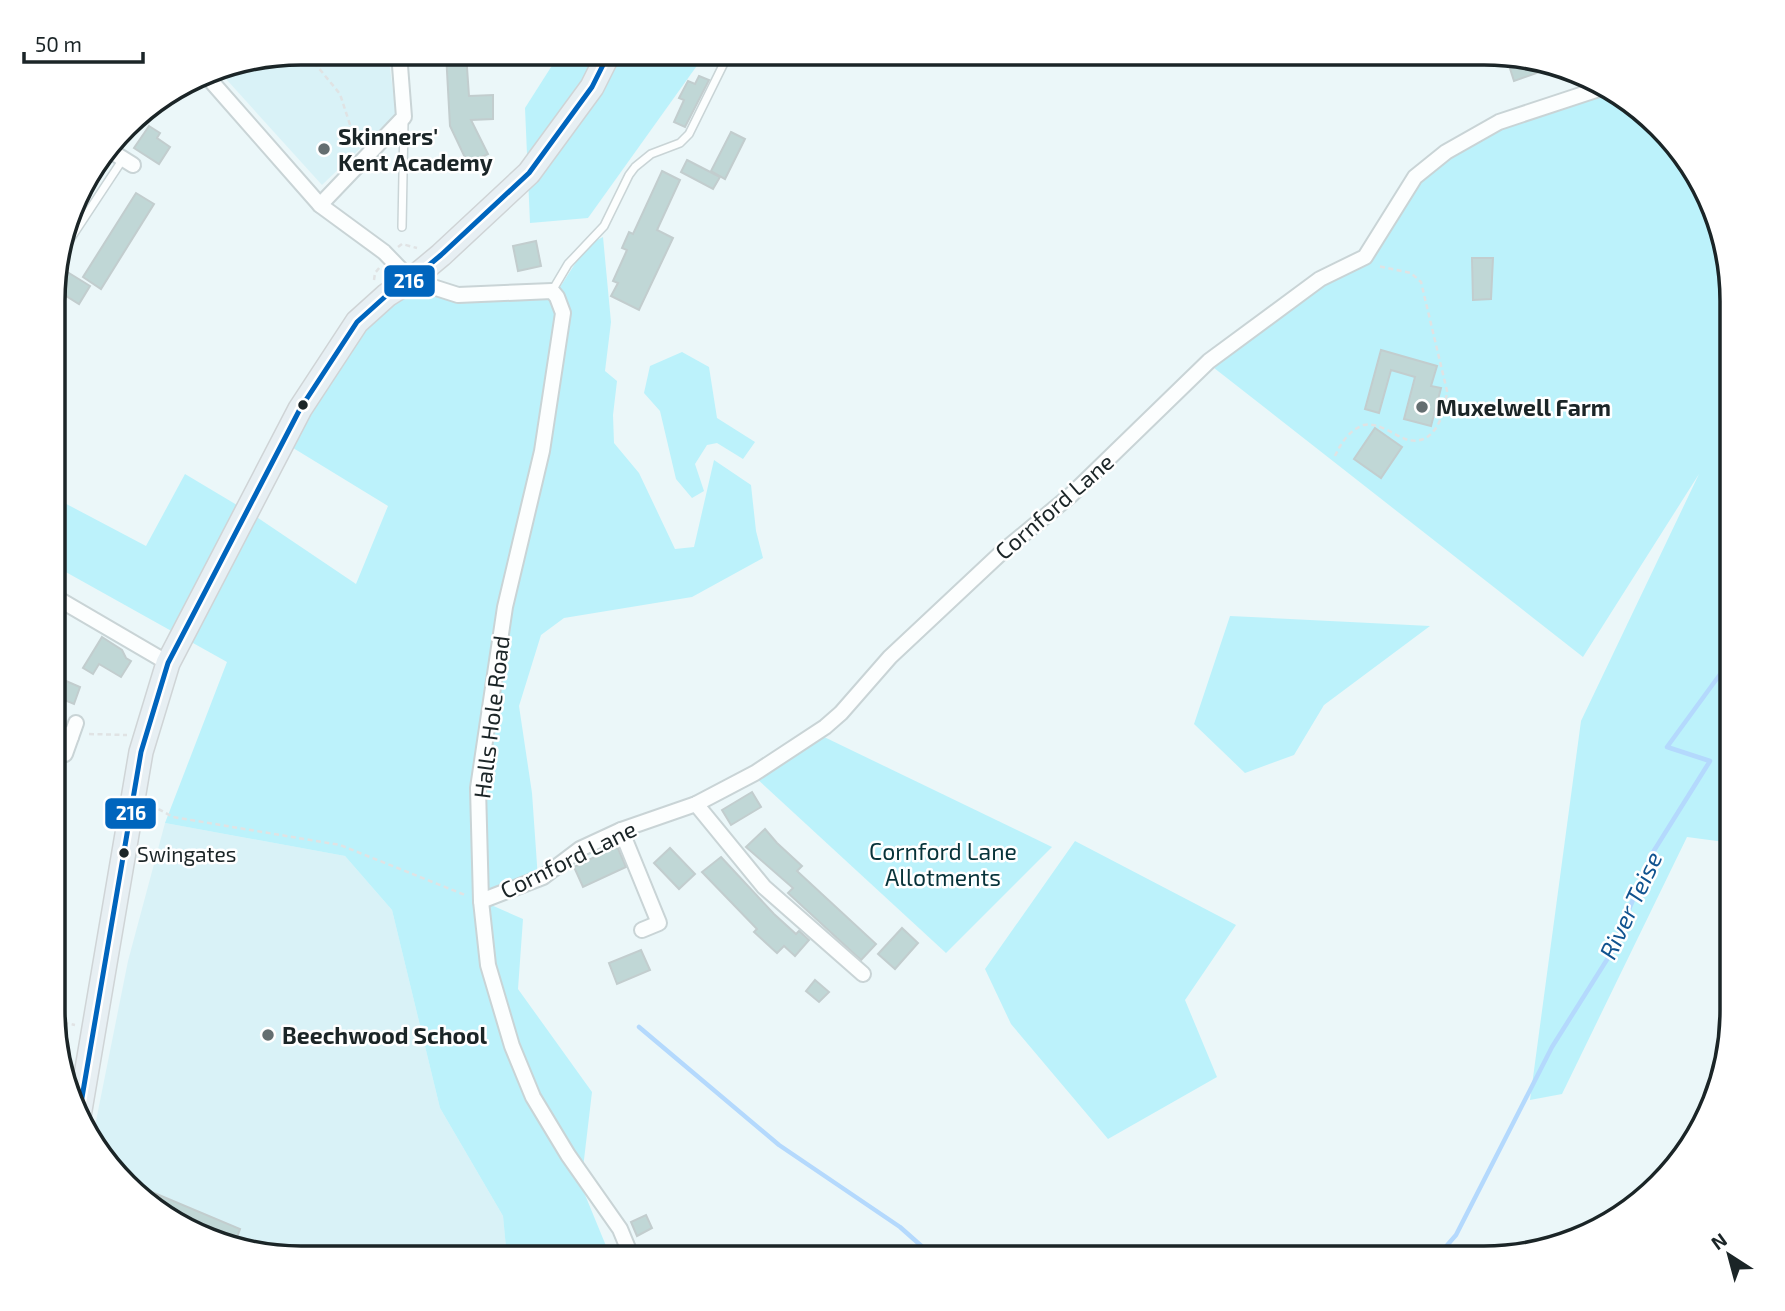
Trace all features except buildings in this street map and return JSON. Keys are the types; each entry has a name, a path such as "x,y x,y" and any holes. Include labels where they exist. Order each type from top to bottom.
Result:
{"main road":[{"path":"82,1098 141,752 168,663 300,409 358,322 387,295 411,279 529,173 592,87 603,65"}],"street":[{"path":"320,205 404,117 399,65"},
{"path":"212,82 320,205 384,252 411,279 458,295 552,291"},
{"path":"1365,257 1415,177 1446,152 1499,122 1593,92"},
{"path":"116,155 128,162"},
{"name":"Cornford Lane","path":"481,901 543,877 580,849 621,830 696,804 755,773 825,727 841,713 890,657 1001,553 1070,495 1209,361 1320,279 1365,257"},
{"name":"Halls Hole Road","path":"552,291 563,313 562,334 542,450 505,607 478,788 481,901 488,965 522,1072 533,1097 620,1229 627,1246"},
{"path":"65,603 168,663"},
{"path":"65,730 74,730 65,754"},
{"path":"696,804 764,887 863,974"},
{"path":"621,830 659,923 642,930"}],"lane":[{"path":"552,291 568,264 604,226 635,167 651,154 680,143 689,134 723,65"},
{"path":"402,227 404,117"},
{"path":"74,234 128,162"}],"path":[{"path":"316,65 340,94 354,137"},
{"path":"374,287 375,273 402,244 413,249 425,246"},
{"path":"1335,456 1341,443 1352,432 1366,424 1408,440 1421,440 1431,435 1445,407 1447,391 1421,282 1411,273 1378,266 1365,257"},
{"path":"74,730 90,734 132,735"},
{"path":"134,795 173,817 340,845 481,901"},
{"path":"65,1023 81,1026"}],"shaded area":[{"name":"Skinners' Kent Academy","path":"390,65 396,114 322,185 224,77 270,67"},
{"name":"Beechwood School","path":"165,823 345,856 392,910 440,1108 503,1216 506,1246 286,1246 255,1242 225,1234 183,1215 145,1188 123,1166 95,1125 128,961"}],"green space":[{"path":"552,65 697,65 588,218 530,223 525,108"},
{"path":"1592,91 1628,114 1662,145 1689,183 1712,240 1720,286 1720,841 1687,837 1562,1094 1530,1100 1581,721 1699,474 1583,657 1209,364 1320,279 1365,257 1415,177 1499,122"},
{"path":"603,237 611,322 605,371 617,381 613,415 614,443 639,473 675,549 694,547 714,460 751,485 756,531 763,558 692,597 564,618 541,635 519,706 532,793 538,879 482,901 523,919 518,989 592,1092 581,1185 606,1246 506,1246 503,1216 440,1108 392,910 345,856 165,823 227,662 65,572 65,503 146,546 185,474 252,514 356,584 388,506 285,443 340,354 402,290 555,295 587,245"},
{"path":"682,352 709,367 717,418 755,442 743,459 717,443 707,445 695,464 704,491 692,498 676,479 660,411 644,393 650,366"},
{"path":"1230,616 1430,626 1324,705 1294,755 1245,773 1194,724"},
{"name":"Cornford Lane Allotments","path":"820,735 1052,847 946,953 755,777"},
{"path":"1075,841 1236,925 1185,1000 1217,1077 1108,1139 1011,1024 985,969"}],"waterway":[{"name":"River Teise","path":"1446,1246 1456,1235 1552,1047 1613,950 1650,857 1710,761 1667,747 1720,674"},
{"path":"639,1027 779,1145 900,1227 921,1246"}],"transit line":[{"name":"216","path":"82,1098 141,752 168,663 300,409 357,322 387,295 411,280 441,255 529,173 592,87 603,65"}],"place":[{"name":"Skinners' Kent Academy","path":"324,149"},
{"name":"Muxelwell Farm","path":"1422,407"},
{"name":"Swingates","path":"124,853"},
{"name":"Beechwood School","path":"268,1035"}]}
